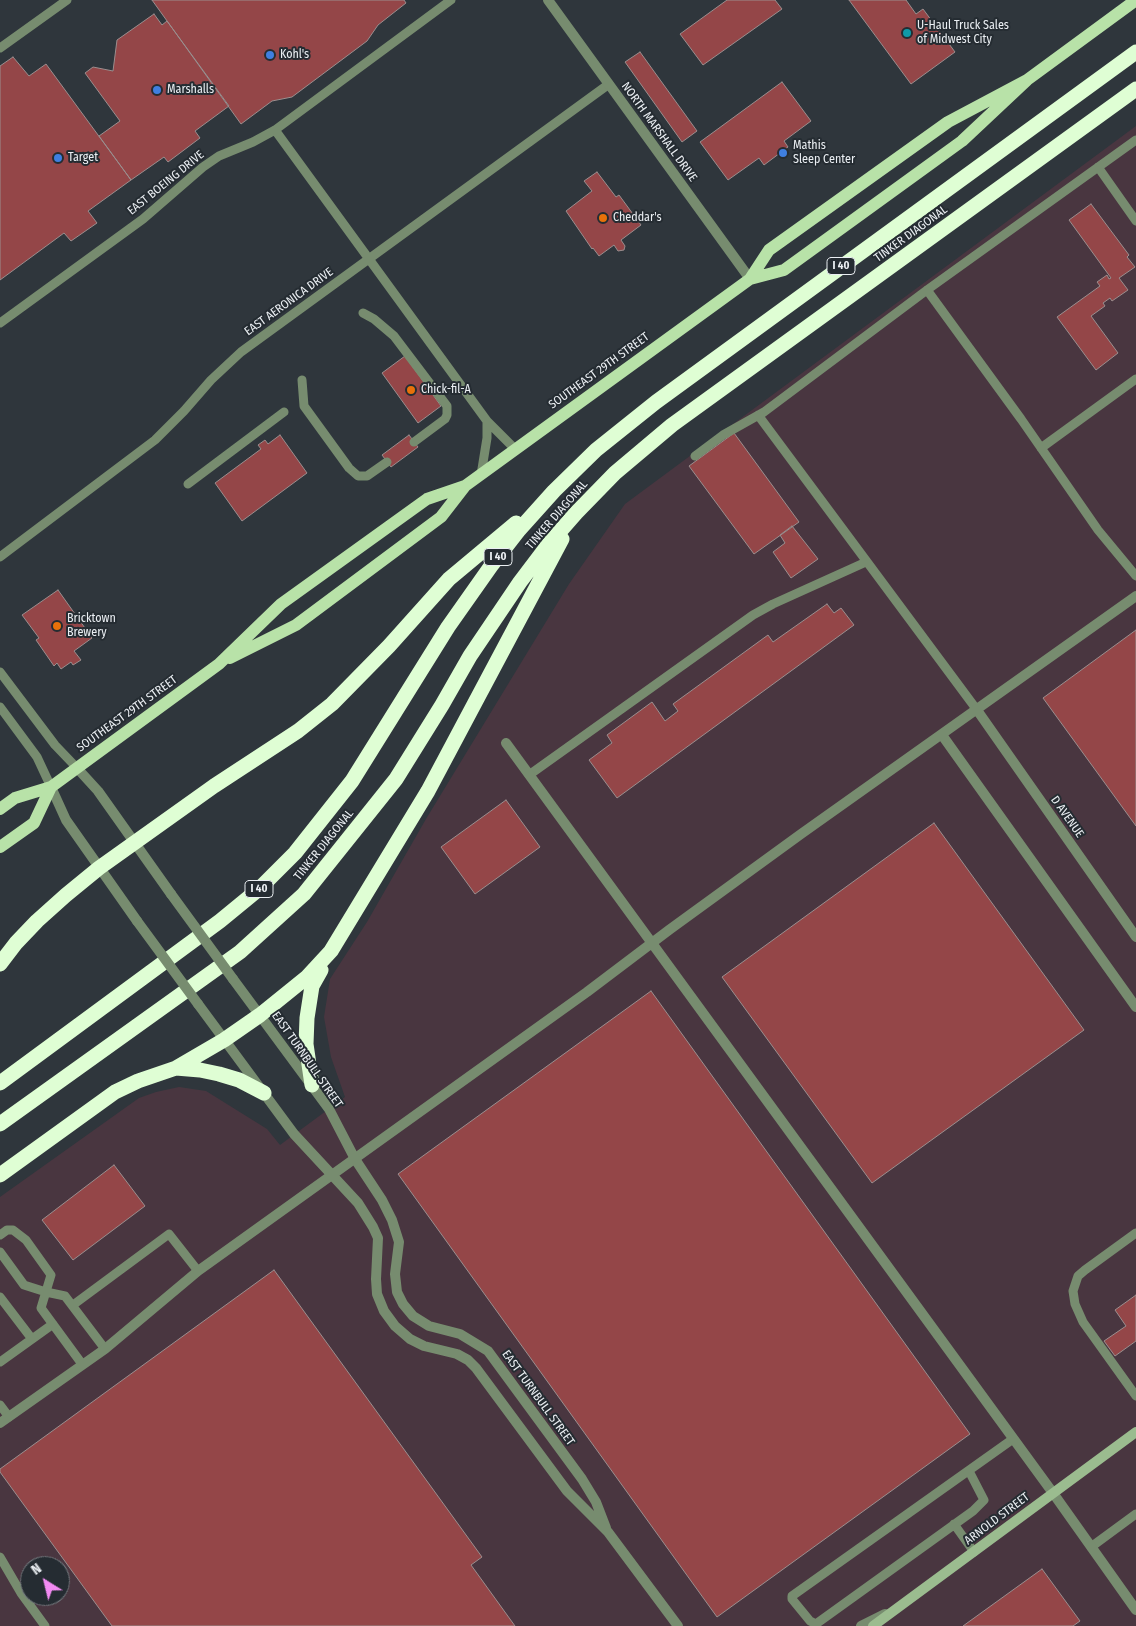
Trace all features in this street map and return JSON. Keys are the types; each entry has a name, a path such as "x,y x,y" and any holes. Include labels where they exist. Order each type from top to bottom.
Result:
{"highway":[{"name":"TINKER DIAGONAL","path":"0,1083 220,921 259,889 295,853 352,781 448,626 465,602 519,530 554,491 596,450 656,402 1136,52"},
{"name":"TINKER DIAGONAL","path":"0,1124 240,952 304,894 396,779 492,621 548,545 615,473 672,425 1136,89"},
{"path":"0,964 37,921 99,868 214,786 298,731 332,704 383,652 449,579 554,491"},
{"path":"312,1085 306,1044 307,1018 312,986 331,951 428,791 576,513"},
{"path":"0,1175 115,1092 138,1081 176,1068 224,1040 260,1015 307,977 331,951"},
{"path":"176,1068 219,1074 239,1080 264,1093"}],"main road":[{"name":"SOUTHEAST 29TH STREET","path":"750,279 784,270 962,141 1026,80 1136,0"},
{"name":"SOUTHEAST 29TH STREET","path":"219,664 296,625 441,517 466,486 750,279 769,250 777,244 948,122 1026,80"},
{"name":"SOUTHEAST 29TH STREET","path":"0,809 15,798 51,787 219,664 281,604 426,499 466,486"},
{"name":"SOUTHEAST 29TH STREET","path":"0,847 34,823 51,787"},
{"name":"ARNOLD STREET","path":"873,1626 1136,1432"}],"street":[{"name":"NORTH MARSHALL DRIVE","path":"548,0 750,279"},
{"path":"4,1420 105,1349 198,1271 587,992 793,840 1136,596"},
{"name":"D AVENUE","path":"977,710 1136,937"},
{"path":"942,735 1136,1007"},
{"path":"506,743 1053,1493 1136,1610"},
{"name":"EAST TURNBULL STREET","path":"77,768 98,791 329,1109 355,1159 382,1200 392,1220 399,1242 394,1274 397,1292 403,1304 413,1316 429,1326 460,1334 488,1351 582,1479 596,1502 608,1532"},
{"name":"EAST TURNBULL STREET","path":"51,787 66,820 224,1040 294,1134 358,1204 373,1227 378,1238 376,1279 378,1294 384,1311 395,1326 424,1346 457,1354 468,1360 476,1368 567,1490 608,1532 678,1626"},
{"path":"861,1626 903,1604"}],"lane":[{"path":"0,48 67,0"},
{"name":"EAST BOEING DRIVE","path":"0,323 143,219 203,167 219,156 275,130 451,0"},
{"name":"EAST AERONICA DRIVE","path":"0,557 155,440 211,380 241,352 609,84"},
{"path":"275,130 487,421 515,450"},
{"path":"695,456 758,415 857,344 926,290 1136,140"},
{"path":"1098,167 1136,221"},
{"path":"926,290 1098,530 1136,576"},
{"path":"363,313 374,319 394,336 446,406 447,415 444,419 414,442"},
{"path":"1041,448 1136,379"},
{"path":"302,380 304,406 348,468 358,476 367,476 387,462"},
{"path":"188,484 284,412"},
{"path":"758,415 977,710"},
{"path":"481,475 487,438 487,421"},
{"path":"529,776 753,616 773,604 866,562"},
{"name":"EAST TURNBULL STREET","path":"0,672 54,745 77,768"},
{"name":"EAST TURNBULL STREET","path":"0,707 37,757 51,787"},
{"path":"0,1235 7,1230 13,1230 26,1240 51,1275 41,1308 82,1364"},
{"path":"73,1305 169,1234 198,1271"},
{"path":"1136,1234 1084,1270 1078,1276 1073,1291 1075,1304 1083,1322 1136,1396"},
{"path":"0,1252 24,1285 65,1296 105,1349"},
{"path":"0,1297 32,1339"},
{"path":"0,1362 53,1324"},
{"path":"0,1406 4,1420"},
{"path":"968,1471 984,1500 973,1511 816,1624 810,1621 792,1599 792,1596 1013,1439"},
{"path":"1091,1547 1136,1514"},
{"path":"954,1524 974,1552"},
{"path":"0,1556 20,1593 45,1626"}],"shaded area":[{"path":"1136,126 1136,1626 0,1626 0,1197 139,1098 156,1092 179,1087 206,1091 267,1129 280,1145 345,1097 331,1057 324,1017 330,979 367,922 426,819 569,584 625,504"}],"building":[{"name":"Kohl's","path":"152,0 404,0 406,3 378,25 367,41 292,97 272,101 241,124"},
{"path":"727,0 775,0 782,9 703,65 680,34"},
{"name":"U-Haul Truck Sales of Midwest City","path":"849,0 906,0 916,14 923,9 955,52 911,84"},
{"name":"Marshalls","path":"154,14 162,25 167,21 229,106 195,131 200,138 168,162 164,157 131,180 99,136 120,121 85,73 93,67 113,71 117,40"},
{"path":"640,52 697,131 682,142 625,62"},
{"name":"Target","path":"13,57 29,76 46,64 131,180 88,211 97,223 71,241 64,233 0,280 0,66"},
{"path":"782,82 811,121 784,141 788,147 764,165 759,158 728,180 700,142"},
{"name":"Cheddar's","path":"597,172 616,197 619,195 641,225 621,240 625,246 624,250 618,251 614,245 599,256 592,249 566,211 592,191 584,181"},
{"path":"1091,204 1129,255 1127,257 1135,267 1119,278 1128,290 1112,301 1110,298 1103,303 1105,306 1091,316 1118,353 1096,370 1057,317 1100,286 1097,282 1107,275 1109,279 1111,278 1069,220"},
{"name":"Chick-fil-A","path":"405,356 441,406 418,423 382,373"},
{"path":"734,433 799,522 754,554 689,466"},
{"path":"280,435 307,473 242,521 215,483 261,449 258,445 265,440 268,444"},
{"path":"409,435 418,447 391,467 382,455"},
{"path":"792,526 818,559 791,578 773,552 785,543 780,535"},
{"name":"Bricktown Brewery","path":"58,590 92,638 74,651 81,660 73,665 71,662 61,669 57,663 54,666 36,640 39,638 22,615"},
{"path":"827,604 834,613 841,608 854,625 617,798 589,760 612,743 607,735 652,702 665,721 678,711 673,704 768,635 773,642"},
{"path":"1136,630 1136,826 1043,698"},
{"path":"506,800 540,847 475,894 441,847"},
{"path":"934,823 1084,1030 872,1183 722,977"},
{"path":"651,991 970,1434 717,1617 398,1174"},
{"path":"114,1165 145,1206 73,1260 42,1220"},
{"path":"274,1270 482,1557 471,1565 515,1626 112,1626 70,1568 70,1556 61,1556 0,1472 0,1469"},
{"path":"1136,1295 1136,1341 1115,1356 1104,1341 1126,1326 1115,1310"},
{"path":"1042,1569 1080,1621 1073,1626 963,1626"}],"place":[{"name":"U-Haul Truck Sales of Midwest City","path":"907,33"},
{"name":"Kohl's","path":"270,55"},
{"name":"Marshalls","path":"157,90"},
{"name":"Mathis Sleep Center","path":"783,153"},
{"name":"Target","path":"58,158"},
{"name":"Cheddar's","path":"603,218"},
{"name":"Chick-fil-A","path":"411,390"},
{"name":"Bricktown Brewery","path":"57,626"}]}
